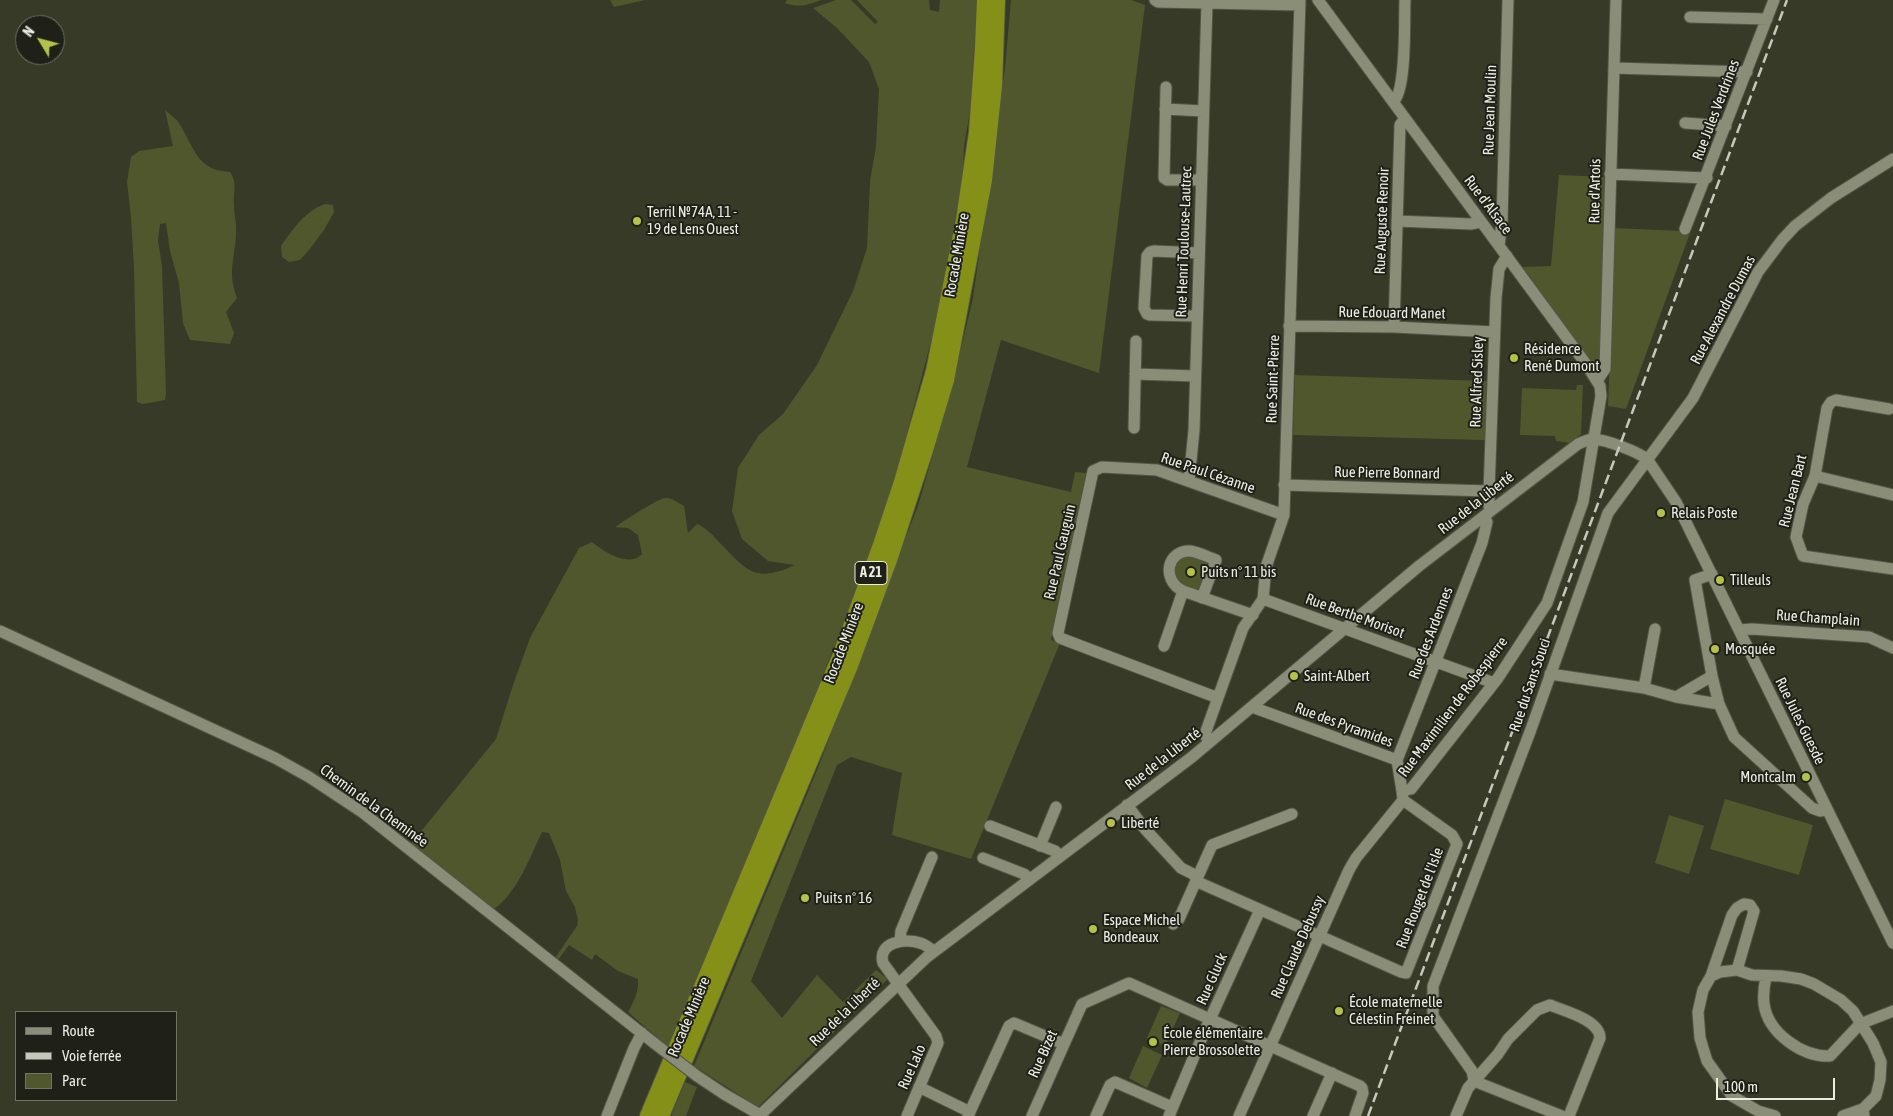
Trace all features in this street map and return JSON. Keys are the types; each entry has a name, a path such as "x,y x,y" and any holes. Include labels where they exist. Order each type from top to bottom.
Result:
{"highway":[{"name":"Rocade Minière","path":"648,1116 840,657 902,482 934,371 964,220 977,132 984,48 985,0"},
{"name":"Rocade Minière","path":"661,1116 849,668 889,560 925,450 946,380 984,180 994,86 997,0"}],"street":[{"path":"1155,0 1158,2 1207,3 1300,2"},
{"name":"Rue d'Alsace","path":"1318,0 1597,381 1600,386 1601,396 1594,439"},
{"path":"1393,102 1396,100 1402,82 1405,0"},
{"name":"Rue Jean Moulin","path":"1499,246 1502,221 1508,0"},
{"name":"Rue d'Artois","path":"1597,381 1605,369 1616,0"},
{"name":"Rue Jules Verdrines","path":"1685,230 1707,178 1774,0"},
{"name":"Rue Saint-Pierre","path":"1209,743 1205,734 1243,628 1263,599 1266,567 1284,515 1300,2"},
{"name":"Rue Henri Toulouse-Lautrec","path":"1189,481 1194,430 1207,3"},
{"path":"1690,17 1767,19"},
{"path":"1614,68 1747,72"},
{"path":"1166,87 1164,176 1167,180 1201,180"},
{"path":"1165,109 1203,110"},
{"name":"Rue Auguste Renoir","path":"1394,327 1400,125 1405,118"},
{"path":"1685,123 1726,126"},
{"name":"Rue Alexandre Dumas","path":"1647,459 1692,398 1758,272 1782,240 1795,226 1831,198 1893,158"},
{"path":"1610,174 1707,178"},
{"path":"1397,221 1484,225 1502,221"},
{"path":"1196,316 1150,315 1147,314 1144,308 1147,256 1150,252 1199,253"},
{"name":"Rue Alfred Sisley","path":"1488,513 1494,332 1499,269 1507,256"},
{"name":"Rue Edouard Manet","path":"1289,326 1394,327 1494,332"},
{"path":"1134,428 1136,341"},
{"path":"1135,374 1195,376"},
{"name":"Rue Jean Bart","path":"1888,409 1836,400 1831,402 1827,408 1814,476 1802,504 1796,537 1803,556 1893,569"},
{"name":"Rue Jules Guesde","path":"1594,439 1620,446 1647,459 1676,502 1893,943"},
{"name":"Rue de la Liberté","path":"761,1116 897,983 934,951 1209,743 1419,566 1578,444 1594,439"},
{"name":"Rue Maximilien de Robespierre","path":"1403,796 1412,789 1494,683 1547,603 1583,502 1594,439"},
{"name":"Rue du Sans Souci","path":"1474,1081 1472,1071 1433,1016 1433,986 1550,674 1608,512 1647,459"},
{"name":"Rue Paul Cézanne","path":"1093,472 1102,467 1157,470 1284,515"},
{"name":"Rue Paul Gauguin","path":"1093,472 1058,633 1060,638 1218,698"},
{"path":"1814,476 1893,495"},
{"name":"Rue Pierre Bonnard","path":"1284,485 1489,490"},
{"name":"Rue des Ardennes","path":"1397,760 1482,543 1488,513"},
{"path":"1202,598 1216,560 1190,551 1179,553 1175,556 1168,571 1170,580 1177,588 1202,598 1253,615"},
{"path":"1712,574 1695,580 1712,676 1719,704 1734,737 1812,808 1820,811 1826,810"},
{"path":"1164,646 1183,591"},
{"name":"Rue Berthe Morisot","path":"1263,599 1494,683"},
{"path":"1644,688 1654,629"},
{"name":"Rue Champlain","path":"1739,630 1752,629 1869,637 1893,648"},
{"name":"Chemin de la Cheminée","path":"0,631 275,758 309,777 362,812 654,1043 705,1081 761,1116"},
{"path":"1550,674 1644,688 1676,697 1719,704"},
{"path":"1676,697 1712,676"},
{"name":"Rue des Pyramides","path":"1252,707 1397,760 1403,796"},
{"name":"Rue Claude Debussy","path":"1238,1116 1352,864 1403,796"},
{"name":"Rue Rouget de l'Isle","path":"1320,935 1406,973 1457,844 1452,835 1403,796"},
{"path":"1127,806 1180,868 1191,872 1200,883 1320,935"},
{"path":"1040,846 1056,807"},
{"path":"1173,924 1180,919 1209,850 1215,843 1292,814"},
{"path":"990,826 1055,851 1060,856"},
{"path":"900,940 901,931 932,857"},
{"path":"983,858 1024,874 1030,879"},
{"path":"1737,970 1754,911 1750,905 1744,904 1737,908 1732,915 1711,976 1703,990 1698,1012 1700,1038 1707,1061 1732,1096 1758,1111 1775,1116"},
{"name":"Rue Gluck","path":"1171,1111 1210,1019 1260,910"},
{"path":"897,983 883,963 881,956 884,950 900,940 922,943 934,951"},
{"path":"1711,976 1720,972 1737,970 1752,975 1766,977 1781,976 1801,980 1814,984 1841,1000 1853,1011 1873,1043 1881,1062 1876,1096 1863,1112 1843,1116"},
{"path":"1766,977 1764,1005 1771,1023 1781,1036 1813,1054 1830,1056 1860,1024 1893,1011"},
{"name":"Rue Lalo","path":"897,983 938,1039 938,1047 907,1116"},
{"name":"Rue Bizet","path":"1032,1116 1082,1004 1130,983 1210,1019"},
{"path":"1456,1116 1468,1088 1498,1054 1508,1039 1537,1010 1550,1006 1593,1024 1600,1033 1600,1038 1569,1116"},
{"path":"1210,1019 1362,1088 1363,1093 1355,1116"},
{"path":"919,1088 969,1114 1009,1026 1014,1023 1064,1044"},
{"path":"607,1116 634,1048 642,1033"},
{"path":"1313,1116 1332,1073"},
{"path":"1474,1081 1562,1116"},
{"path":"1096,1116 1110,1085 1115,1082 1171,1111"}],"green space":[{"path":"610,0 645,0 614,7"},
{"path":"787,0 821,0 799,6 785,3"},
{"path":"836,0 851,0 875,24 878,22 857,0 929,0 930,10 939,12 940,0 977,0 970,111 964,146 963,172 943,295 895,479 862,582 833,649 802,730 668,1047 628,1012 637,992 638,979 618,971 595,954 592,960 569,945 558,960 555,958 577,926 578,920 575,907 566,891 560,860 549,833 542,832 516,885 502,903 493,910 410,845 496,739 530,638 579,548 592,542 617,557 624,559 637,558 642,554 638,535 628,528 615,527 649,505 669,498 684,506 688,533 697,524 703,527 736,560 752,571 769,573 781,571 795,565 768,561 742,539 732,511 738,468 759,435 783,414 817,365 853,291 867,248 870,181 876,147 879,89 869,62 837,28 813,8"},
{"path":"1011,0 1131,0 1145,5 1099,373 1001,340 967,467 1071,492 1075,472 1086,473 1051,640 1060,643 971,859 892,835 902,773 851,757 837,765 751,981 782,1018 817,975 843,1002 876,970 888,979 758,1107 694,1066 818,768 919,503 952,387 973,298 1005,68"},
{"path":"165,110 178,121 193,149 203,162 219,171 230,172 232,176 235,184 236,230 232,281 237,298 226,312 234,333 230,344 190,340 183,323 179,283 170,251 166,223 160,224 158,240 162,266 166,394 165,400 143,404 137,402 134,269 127,182 131,157 139,151 173,146"},
{"path":"1559,175 1605,177 1600,363 1597,366 1594,366 1522,267 1551,266"},
{"path":"325,204 333,205 334,212 324,230 300,260 289,262 282,257 281,246 305,216"},
{"path":"1615,228 1690,233 1626,409 1608,406"},
{"path":"1295,375 1487,381 1485,440 1293,435"},
{"path":"1577,385 1583,385 1581,434 1571,443 1556,441 1555,436 1520,435 1522,388 1576,390"},
{"path":"1188,554 1209,562 1210,566 1200,591 1180,585 1172,567 1177,559"},
{"path":"1725,799 1813,825 1799,875 1710,849"},
{"path":"1669,815 1704,826 1689,874 1655,863"},
{"path":"1161,1006 1180,1013 1165,1046 1147,1038"},
{"path":"1143,1046 1162,1055 1147,1088 1129,1078"},
{"path":"685,1082 697,1087 686,1116 671,1116"}],"railway":[{"path":"1368,1116 1787,0"}],"place":[{"name":"Terril №74A, 11 - 19 de Lens Ouest","path":"637,221"},
{"name":"Résidence René Dumont","path":"1514,358"},
{"name":"Relais Poste","path":"1661,513"},
{"name":"Puits n° 11 bis","path":"1191,572"},
{"name":"Tilleuls","path":"1720,580"},
{"name":"Mosquée","path":"1715,649"},
{"name":"Saint-Albert","path":"1294,676"},
{"name":"Montcalm","path":"1806,777"},
{"name":"Liberté","path":"1111,823"},
{"name":"Puits n° 16","path":"805,898"},
{"name":"Espace Michel Bondeaux","path":"1093,929"},
{"name":"École maternelle Célestin Freinet","path":"1339,1011"},
{"name":"École élémentaire Pierre Brossolette","path":"1153,1042"}]}
